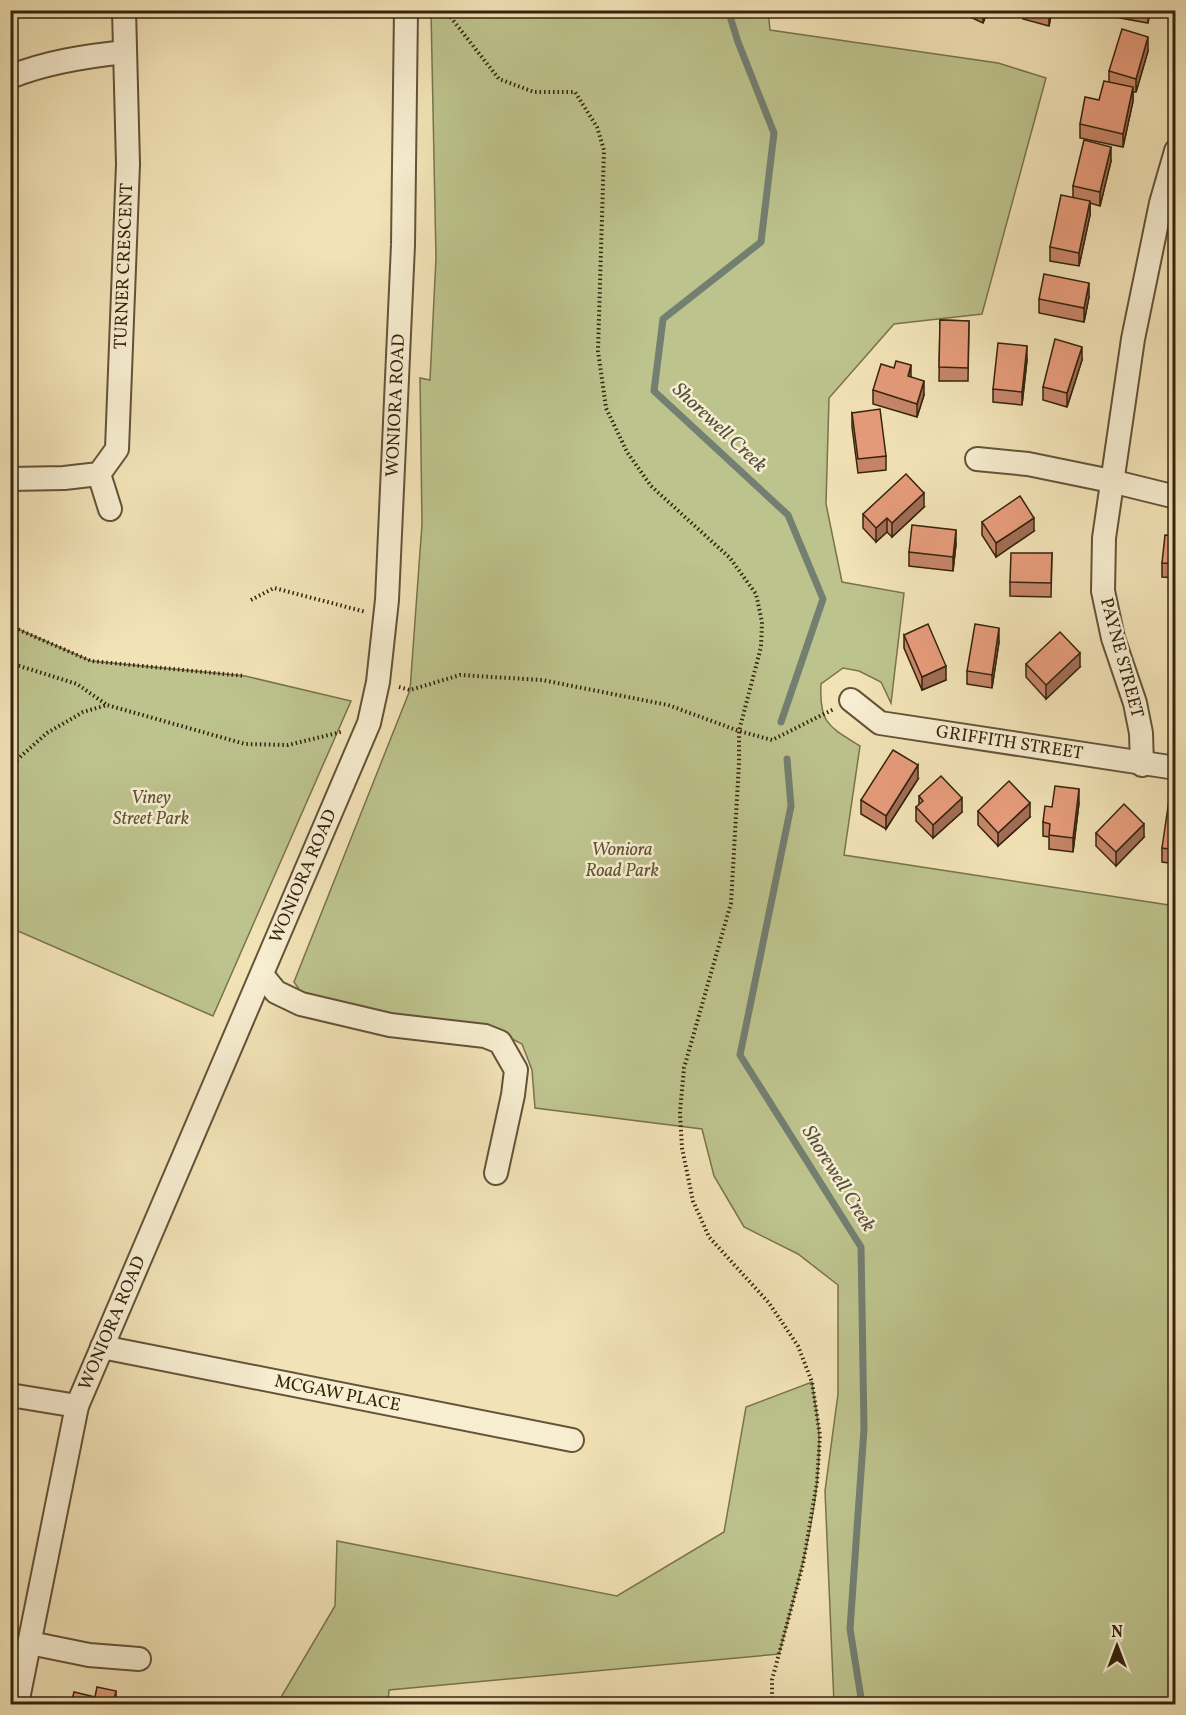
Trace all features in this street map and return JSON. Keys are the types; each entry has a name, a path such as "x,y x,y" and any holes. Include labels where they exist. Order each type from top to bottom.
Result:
{"street":[{"name":"TURNER CRESCENT","path":"99,474 117,449 128,164 124,10"},
{"name":"WONIORA ROAD","path":"17,1704 78,1406 369,723 378,682 387,600 403,245 406,10"},
{"path":"10,77 24,71 93,55 124,52"},
{"name":"PAYNE STREET","path":"1142,765 1141,733 1135,704 1113,638 1103,591 1104,538 1133,339 1168,205 1176,151"},
{"path":"977,459 1028,464 1176,496"},
{"path":"10,479 64,478 99,474 110,509"},
{"name":"GRIFFITH STREET","path":"851,700 880,723 1142,765 1176,768"},
{"path":"262,975 276,992 301,1004 390,1025 485,1036 500,1042 516,1070 513,1095 496,1173"},
{"name":"MCGAW PLACE","path":"102,1347 572,1440"},
{"path":"10,1395 78,1406"},
{"path":"30,1643 89,1655 139,1659"}],"path":[{"path":"446,10 499,79 534,92 575,92 597,127 604,150 598,351 606,408 627,452 651,486 729,558 756,594 762,622 761,647 739,730 731,903 684,1068 680,1112 682,1148 693,1201 709,1237 770,1303 798,1346 812,1382 819,1436 817,1482 802,1564 772,1680 772,1704"},
{"path":"251,600 274,588 368,612 387,600"},
{"path":"10,626 92,661 245,676"},
{"path":"10,663 78,684 107,705 245,744 288,745 333,735 369,723"},
{"path":"378,682 410,690 460,675 542,680 668,705 772,740 851,700"},
{"path":"10,766 47,733 83,712 107,705"}],"green space":[{"name":"Woniora Road Park","path":"431,11 768,11 770,30 998,63 1046,78 982,314 894,324 829,398 826,504 842,582 904,593 891,703 881,682 859,671 843,668 821,684 821,697 824,715 828,722 860,746 844,855 1175,906 1175,1704 834,1704 825,1491 838,1394 838,1285 798,1254 744,1227 714,1176 702,1129 535,1108 532,1070 522,1044 497,1031 412,1023 305,998 294,982 410,690 422,524 420,378 430,380 436,258"},
{"name":"Viney Street Park","path":"11,626 91,661 245,676 351,701 213,1016 11,928"},
{"path":"812,1382 819,1430 816,1491 806,1547 779,1654 389,1690 388,1704 277,1704 335,1606 337,1541 617,1596 724,1532 746,1407"}],"building":[{"path":"1122,29 1148,37 1136,79 1109,71"},
{"path":"1104,81 1133,87 1123,134 1080,124 1085,97 1099,100"},
{"path":"1084,140 1111,147 1100,192 1073,186"},
{"path":"1061,195 1090,201 1079,253 1050,247"},
{"path":"1044,274 1089,283 1084,308 1039,299"},
{"path":"940,320 969,321 968,368 939,367"},
{"path":"1055,339 1082,347 1067,393 1043,387"},
{"path":"998,343 1027,346 1022,392 993,389"},
{"path":"896,361 911,365 908,376 924,381 917,404 873,390 881,364 894,368"},
{"path":"880,409 886,456 858,459 852,413"},
{"path":"906,474 924,493 892,523 887,518 876,528 863,514"},
{"path":"1020,496 1034,518 996,543 982,522"},
{"path":"912,525 956,530 953,557 909,552"},
{"path":"1165,535 1176,536 1176,564 1162,563"},
{"path":"1011,553 1052,553 1051,583 1010,582"},
{"path":"1174,592 1176,592 1176,634 1171,634"},
{"path":"928,624 946,666 922,677 904,635"},
{"path":"975,624 999,628 992,675 967,671"},
{"path":"1060,632 1080,653 1046,685 1026,664"},
{"path":"893,750 918,765 886,816 861,800"},
{"path":"941,776 962,798 933,825 916,807 923,801 919,796"},
{"path":"1009,781 1030,803 998,833 978,811"},
{"path":"1055,786 1079,789 1073,838 1049,835 1050,824 1043,822 1045,806 1052,807"},
{"path":"1169,800 1176,801 1176,850 1162,848"},
{"path":"1124,804 1144,824 1116,852 1096,833"},
{"path":"97,1687 116,1691 113,1704 71,1704 74,1692 95,1697"}],"waterway":[{"name":"Shorewell Creek","path":"728,10 738,42 774,133 761,242 663,319 654,391 788,515 823,599 781,722"},
{"name":"Shorewell Creek","path":"787,759 791,806 740,1055 861,1247 864,1429 850,1629 862,1704"}]}
